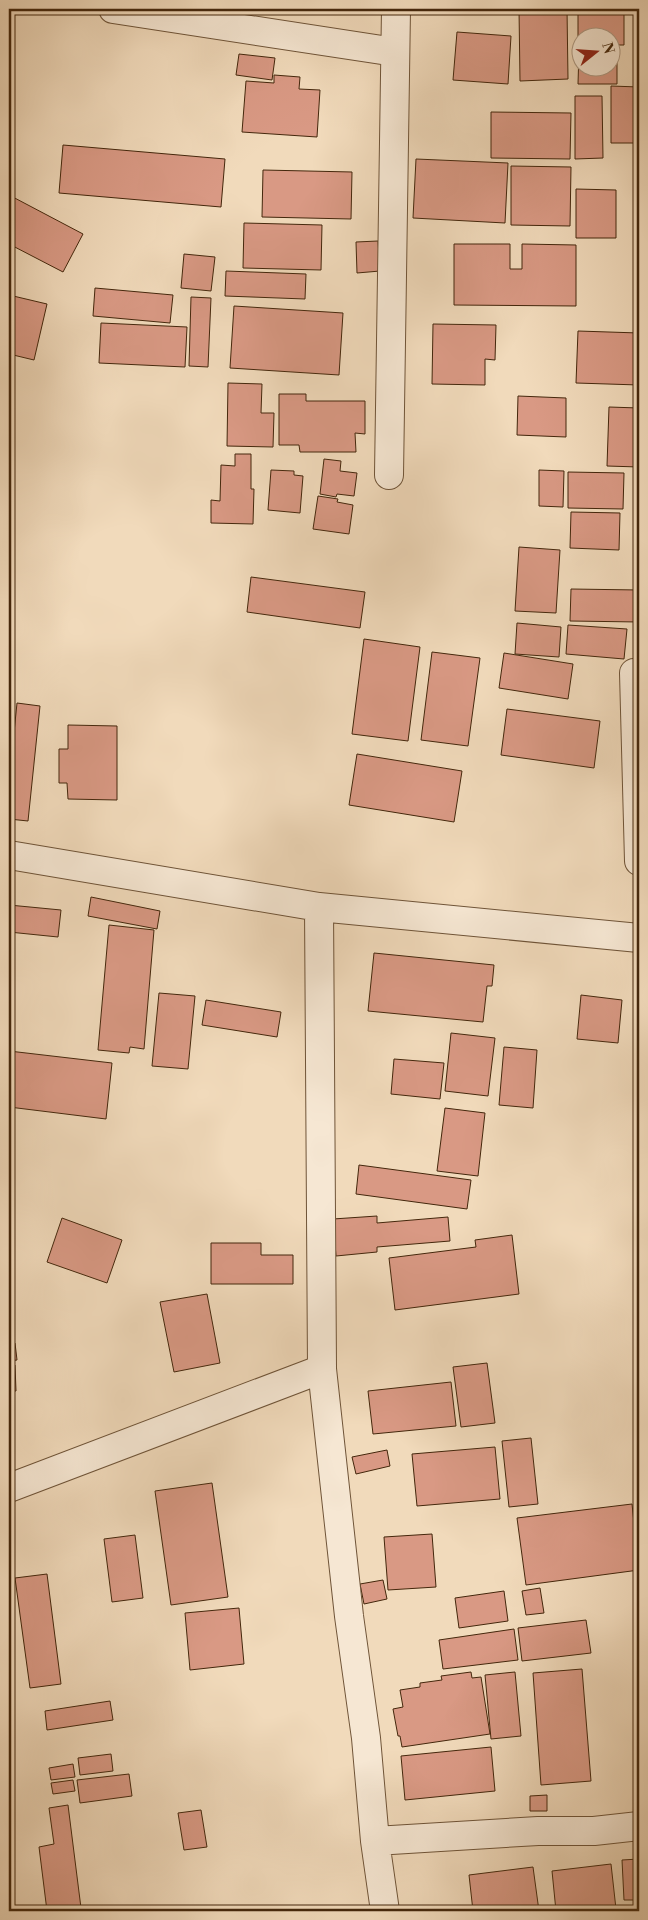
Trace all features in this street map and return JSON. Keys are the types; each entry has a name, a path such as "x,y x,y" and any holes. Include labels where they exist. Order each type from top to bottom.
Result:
{"street":[{"path":"113,9 395,52"},
{"path":"389,475 396,9"},
{"path":"634,673 639,861"},
{"path":"9,855 318,907 639,938"},
{"path":"318,907 322,1369 349,1616 366,1738 375,1841 385,1911"},
{"path":"9,1488 322,1369"},
{"path":"375,1841 538,1831 594,1831 639,1826"}],"building":[{"path":"519,9 567,9 568,79 520,81"},
{"path":"578,9 624,9 624,45 620,45 620,28 578,28"},
{"path":"457,32 511,36 508,84 453,80"},
{"path":"239,54 275,58 272,80 236,75"},
{"path":"274,75 300,77 299,89 320,90 317,137 242,132 246,81 274,83"},
{"path":"578,78 617,78 617,84 578,84"},
{"path":"611,86 639,87 639,143 611,143"},
{"path":"575,96 602,96 603,158 575,159"},
{"path":"491,112 571,113 570,159 491,158"},
{"path":"63,145 225,159 221,207 59,193"},
{"path":"416,159 508,163 505,223 413,218"},
{"path":"511,166 571,167 570,226 511,225"},
{"path":"263,170 352,172 351,219 262,217"},
{"path":"576,189 616,190 616,238 576,238"},
{"path":"9,195 83,234 63,272 9,244"},
{"path":"244,223 322,225 321,270 243,268"},
{"path":"378,241 380,271 357,273 356,242"},
{"path":"454,244 510,244 510,269 522,269 522,244 576,245 576,306 454,305"},
{"path":"184,254 215,257 211,291 181,288"},
{"path":"226,271 306,274 305,299 225,296"},
{"path":"637,283 639,283 639,318 637,318"},
{"path":"95,288 173,295 170,323 93,316"},
{"path":"9,295 47,304 34,360 9,354"},
{"path":"191,297 211,298 208,367 189,366"},
{"path":"234,306 343,313 339,375 230,368"},
{"path":"101,323 187,327 185,367 99,363"},
{"path":"433,324 496,325 495,360 485,359 485,385 432,384"},
{"path":"578,331 639,333 639,385 576,383"},
{"path":"228,383 262,384 261,413 274,413 273,447 227,446"},
{"path":"279,394 306,394 306,401 365,401 365,434 355,433 356,452 300,452 299,445 279,445"},
{"path":"518,396 566,398 566,437 517,435"},
{"path":"609,407 639,408 639,467 607,466"},
{"path":"235,454 251,454 251,489 254,489 253,524 211,523 211,500 220,501 221,465 235,466"},
{"path":"324,459 341,461 340,471 357,473 354,496 337,494 336,497 320,494"},
{"path":"271,470 294,471 294,475 303,476 300,513 268,510"},
{"path":"539,470 564,471 563,507 539,506"},
{"path":"568,472 624,473 623,509 568,508"},
{"path":"318,496 338,499 337,502 353,505 349,534 313,529"},
{"path":"571,512 620,513 619,550 570,548"},
{"path":"519,547 560,550 556,613 515,611"},
{"path":"251,577 365,592 360,628 247,612"},
{"path":"571,589 639,590 639,622 570,621"},
{"path":"517,623 561,627 559,657 515,654"},
{"path":"568,625 627,629 624,659 566,654"},
{"path":"364,639 420,647 408,741 352,734"},
{"path":"432,652 480,658 468,746 421,740"},
{"path":"504,653 573,664 568,699 499,688"},
{"path":"17,703 40,706 28,821 9,819 9,782"},
{"path":"507,709 600,721 594,768 501,755"},
{"path":"68,725 117,726 117,800 68,799 67,783 59,783 59,749 68,749"},
{"path":"357,754 462,771 454,822 349,805"},
{"path":"91,897 160,911 157,929 88,916"},
{"path":"9,905 61,910 58,937 9,932"},
{"path":"109,925 154,930 144,1049 130,1047 129,1053 98,1050"},
{"path":"374,953 494,965 492,986 487,986 483,1022 368,1011"},
{"path":"159,993 195,996 188,1069 152,1066"},
{"path":"581,995 622,1000 618,1043 577,1039"},
{"path":"206,1000 281,1012 277,1037 202,1025"},
{"path":"451,1033 495,1038 488,1096 445,1091"},
{"path":"504,1047 537,1050 533,1108 499,1105"},
{"path":"9,1051 112,1063 106,1119 9,1107"},
{"path":"394,1059 444,1063 440,1099 391,1094"},
{"path":"445,1108 485,1113 478,1176 437,1171"},
{"path":"359,1165 471,1180 467,1209 356,1194"},
{"path":"377,1216 377,1223 448,1217 450,1241 377,1247 377,1252 336,1256 333,1219"},
{"path":"62,1218 122,1240 107,1283 47,1262"},
{"path":"512,1235 519,1294 395,1310 389,1258 476,1247 475,1240"},
{"path":"211,1243 261,1243 261,1255 293,1255 293,1284 211,1284"},
{"path":"207,1294 220,1363 174,1372 160,1302"},
{"path":"9,1343 15,1343 17,1360 9,1361"},
{"path":"487,1363 495,1423 461,1427 453,1367"},
{"path":"9,1365 15,1365 16,1391 9,1391"},
{"path":"451,1382 456,1426 373,1434 368,1391"},
{"path":"531,1438 538,1504 509,1507 502,1441"},
{"path":"495,1447 500,1499 417,1506 412,1454"},
{"path":"387,1450 390,1466 356,1474 352,1457"},
{"path":"212,1483 228,1597 171,1605 155,1491"},
{"path":"632,1504 639,1570 526,1585 517,1518"},
{"path":"432,1534 436,1587 388,1590 384,1537"},
{"path":"135,1535 143,1598 112,1602 104,1539"},
{"path":"47,1574 61,1684 30,1688 15,1578"},
{"path":"383,1580 387,1599 364,1604 360,1584"},
{"path":"540,1588 544,1613 526,1615 522,1591"},
{"path":"504,1591 508,1621 459,1628 455,1598"},
{"path":"239,1608 244,1664 190,1670 185,1613"},
{"path":"586,1620 591,1653 522,1661 518,1628"},
{"path":"514,1629 518,1660 443,1669 439,1640"},
{"path":"639,1631 639,1649 638,1649 635,1632"},
{"path":"582,1669 591,1781 541,1785 533,1673"},
{"path":"471,1672 472,1678 481,1677 490,1734 402,1747 393,1709 403,1707 400,1690 420,1687 420,1683 442,1680 441,1676"},
{"path":"515,1672 521,1736 491,1739 485,1675"},
{"path":"110,1701 113,1720 47,1730 45,1711"},
{"path":"491,1747 495,1791 405,1800 401,1756"},
{"path":"111,1754 113,1771 80,1775 78,1758"},
{"path":"73,1764 75,1777 51,1780 49,1768"},
{"path":"129,1774 132,1796 80,1803 77,1780"},
{"path":"73,1780 75,1791 53,1794 51,1783"},
{"path":"547,1795 547,1811 530,1811 530,1796"},
{"path":"68,1805 81,1908 47,1911 39,1847 54,1844 49,1808"},
{"path":"201,1810 207,1847 184,1850 178,1813"},
{"path":"639,1859 639,1900 624,1900 622,1860"},
{"path":"611,1864 616,1909 556,1911 552,1871"},
{"path":"533,1867 539,1911 473,1911 469,1875"},
{"path":"264,1906 265,1911 225,1911"}]}
